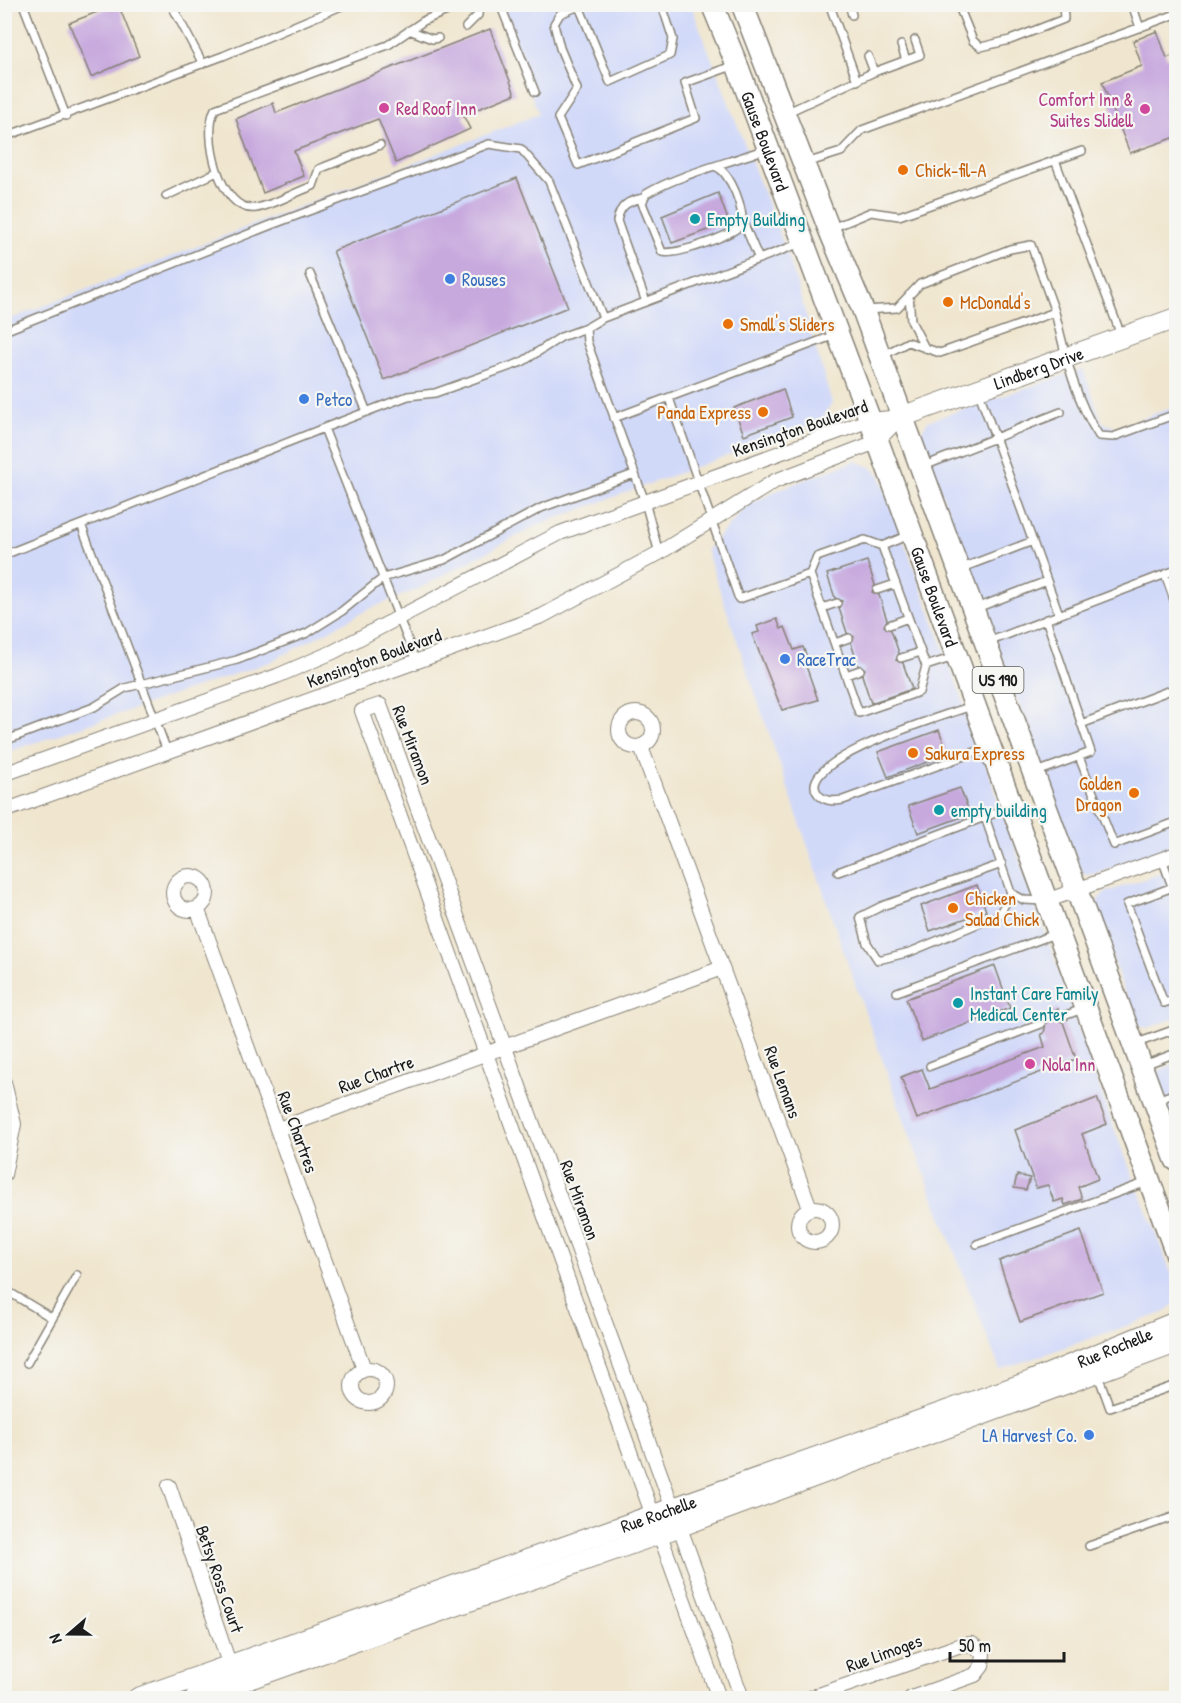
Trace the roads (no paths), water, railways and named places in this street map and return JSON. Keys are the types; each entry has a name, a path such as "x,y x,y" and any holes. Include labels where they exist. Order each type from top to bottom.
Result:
{"main road":[{"name":"Gause Boulevard","path":"712,4 739,70 870,420 876,442 912,534 1046,901 1060,933 1176,1253"},
{"name":"Gause Boulevard","path":"742,4 803,164 863,310 919,468 1176,1160"}],"street":[{"name":"Gause Boulevard","path":"739,70 765,65"},
{"name":"Lindberg Drive","path":"901,417 1176,318"},
{"name":"Kensington Boulevard","path":"4,774 277,676 333,652 560,533 870,420 901,417"},
{"name":"Kensington Boulevard","path":"4,812 542,616 659,553 775,481 876,442 901,417"},
{"name":"Rue Miramon","path":"719,1698 362,711 380,705 742,1698"},
{"name":"Rue Lemans","path":"641,747 810,1208"},
{"path":"1046,901 1176,854"},
{"name":"Rue Chartres","path":"197,908 364,1369"},
{"path":"486,1053 722,968"},
{"name":"Rue Chartre","path":"278,1129 486,1053"},
{"path":"4,1082 14,1124 4,1175"},
{"name":"Rue Rochelle","path":"958,1415 1030,1381 1176,1322"},
{"name":"Rue Rochelle","path":"138,1698 367,1616 656,1525 958,1415 1097,1372 1176,1343"},
{"name":"Betsy Ross Court","path":"169,1486 236,1683"},
{"name":"Rue Rochelle","path":"195,1698 373,1635 656,1525"},
{"path":"367,1616 373,1635"},
{"name":"Rue Limoges","path":"810,1698 961,1645 972,1644 983,1653 982,1666 975,1675 911,1698"}],"lane":[{"path":"23,4 66,116"},
{"path":"171,4 203,64"},
{"path":"4,137 203,64 346,4"},
{"path":"380,145 319,169 313,186 256,208 243,206 227,193 217,172 209,129 215,109 388,45 408,30 464,4"},
{"path":"466,27 478,15 478,4"},
{"path":"500,4 535,92"},
{"path":"772,4 831,5 857,81"},
{"path":"849,4 852,15"},
{"path":"958,4 973,42 981,47 1010,40 1064,19 1063,4"},
{"path":"1132,4 1140,28"},
{"path":"665,6 673,39 670,55 610,82 580,5 560,14 554,24 560,48 577,89 558,118 578,165 696,118 685,83 739,70"},
{"path":"803,164 841,152 862,130 1176,14"},
{"path":"408,30 432,39 438,38"},
{"path":"784,114 874,72 921,55 915,40"},
{"path":"901,45 906,60"},
{"path":"868,56 874,72"},
{"path":"4,331 229,241 489,144 521,149 549,181 603,318"},
{"path":"646,302 617,220 621,208 626,203 643,198 653,190 768,148"},
{"path":"829,229 871,212 899,216 1082,151"},
{"path":"1055,160 1122,338"},
{"path":"716,167 730,180 743,222 759,259"},
{"path":"166,196 217,172"},
{"path":"643,198 642,203 659,248 666,253 675,253 730,233 743,222"},
{"path":"4,555 82,527 408,396 435,393 515,365 561,337 586,328 603,318 803,242"},
{"path":"863,310 897,308 920,284 1010,249 1031,245 1055,312 1066,359 1090,423 1099,436 1113,437 1176,414"},
{"path":"310,274 366,412"},
{"path":"909,295 911,321 925,348"},
{"path":"880,357 908,342 940,352 1055,312"},
{"path":"586,328 587,342 645,502 659,553"},
{"path":"614,418 837,334"},
{"path":"978,390 1059,614"},
{"path":"669,398 739,599 810,574"},
{"path":"919,468 1061,412"},
{"path":"324,428 416,661"},
{"path":"4,741 94,707 126,688 163,677 201,671 307,633 342,611 383,578 444,560 541,508 634,474"},
{"path":"82,527 167,751"},
{"path":"882,546 926,666 919,692 859,713 810,574 818,556 865,540 882,546 912,534"},
{"path":"957,570 1033,541"},
{"path":"984,643 1176,570"},
{"path":"1165,574 1176,605"},
{"path":"972,610 1047,581"},
{"path":"877,590 895,584"},
{"path":"822,608 837,603"},
{"path":"889,625 908,618"},
{"path":"1033,774 1091,752 1046,619"},
{"path":"835,643 849,638"},
{"path":"901,658 921,652"},
{"path":"926,666 957,656"},
{"path":"846,675 860,670"},
{"path":"1081,724 1176,688"},
{"path":"974,705 876,740 825,766 818,773 815,783 818,792 822,798 832,801 843,800 990,746"},
{"path":"1078,757 1114,845 1176,822"},
{"path":"838,872 1012,807"},
{"path":"985,817 1011,893 1024,900 1046,901"},
{"path":"1162,859 1176,897"},
{"path":"1002,864 882,906 860,917 867,943 878,960 910,952 999,915 1011,893"},
{"path":"1173,887 1127,904 1164,1003 1176,999"},
{"path":"897,992 1060,933"},
{"path":"1061,1017 1087,1008"},
{"path":"930,1066 1041,1024"},
{"path":"1134,1044 1176,1029"},
{"path":"1142,1065 1176,1053"},
{"path":"1155,1101 1176,1094"},
{"path":"977,1244 1150,1181"},
{"path":"27,1363 77,1275"},
{"path":"4,1289 52,1318"},
{"path":"1097,1372 1110,1408 1176,1385"},
{"path":"1089,1546 1176,1516"}],"place":[{"name":"Red Roof Inn","path":"384,108"},
{"name":"Comfort Inn & Suites Slidell","path":"1145,109"},
{"name":"Chick-fil-A","path":"903,170"},
{"name":"Empty Building","path":"695,219"},
{"name":"Rouses","path":"450,279"},
{"name":"McDonald's","path":"948,302"},
{"name":"Small's Sliders","path":"728,324"},
{"name":"Petco","path":"304,399"},
{"name":"Panda Express","path":"763,412"},
{"name":"RaceTrac","path":"785,659"},
{"name":"Sakura Express","path":"913,753"},
{"name":"Golden Dragon","path":"1134,793"},
{"name":"empty building","path":"939,810"},
{"name":"Chicken Salad Chick","path":"953,908"},
{"name":"Instant Care Family Medical Center","path":"958,1003"},
{"name":"Nola Inn","path":"1030,1064"},
{"name":"LA Harvest Co.","path":"1089,1435"}]}
